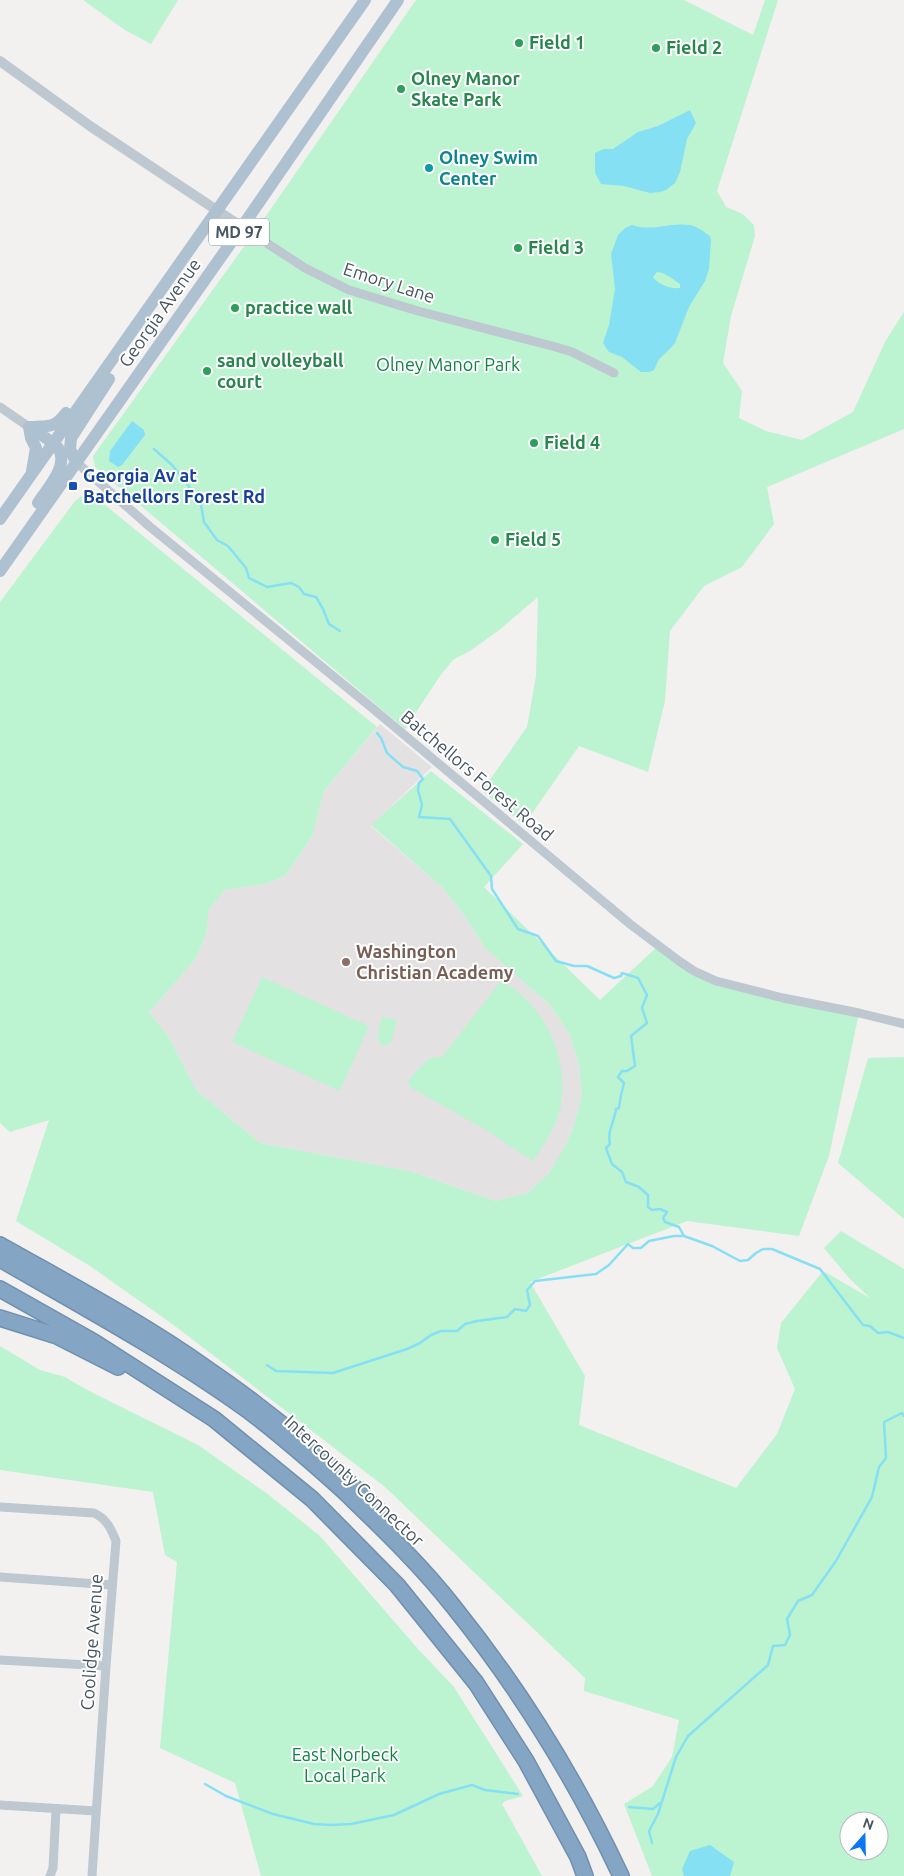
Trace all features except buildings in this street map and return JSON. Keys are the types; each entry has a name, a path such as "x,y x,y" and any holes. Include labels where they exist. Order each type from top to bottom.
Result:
{"highway":[{"path":"0,1245 153,1332 206,1367 273,1417 319,1454 392,1523 445,1582 453,1605"},
{"name":"Intercounty Connector","path":"0,1259 196,1374 251,1413 302,1454 365,1512 413,1560 453,1605 501,1670 543,1732 621,1876"},
{"path":"0,1289 94,1342 214,1419 312,1499 397,1585 476,1683 526,1761 578,1857 585,1876"},
{"path":"0,1318 57,1336 187,1401"}],"main road":[{"name":"Georgia Avenue","path":"0,519 365,0"},
{"name":"Georgia Avenue","path":"0,570 242,227 398,0"},
{"path":"76,462 70,449 71,438 122,359 123,345"},
{"path":"29,427 47,427 57,424 71,406 97,381"},
{"path":"0,570 21,530 60,467 62,457 58,448 29,427"},
{"path":"29,427 31,438 36,448 30,477"}],"street":[{"name":"Emory Lane","path":"0,61 90,126 305,268 349,290 418,311 556,347 578,355 614,373"},
{"path":"0,407 29,427"},
{"name":"Batchellors Forest Road","path":"76,462 150,526 371,707 630,924 679,961 694,971 716,981 783,998 904,1024"},
{"name":"Coolidge Avenue","path":"0,1507 87,1512 105,1520 111,1528 116,1541 92,1876"},
{"path":"0,1578 112,1585"},
{"path":"0,1660 106,1666"},
{"path":"0,1805 96,1811"},
{"path":"50,1876 53,1868 56,1809"}],"shaded area":[{"name":"Washington Christian Academy","path":"380,724 432,767 371,826 443,888 464,915 485,948 550,1005 569,1033 579,1065 582,1096 567,1142 549,1173 528,1193 495,1201 410,1171 260,1143 196,1090 170,1039 149,1012 195,960 206,935 209,909 225,890 265,884 285,876 312,837 324,791"}],"green space":[{"path":"83,0 178,0 151,44 125,30"},
{"name":"Olney Manor Park","path":"416,0 684,0 753,35 765,0 778,0 717,191 726,207 743,214 754,225 755,236 731,316 723,363 742,391 739,418 766,431 802,440 853,412 885,342 904,312 904,429 767,487 774,524 742,567 704,586 670,631 665,701 648,772 579,746 524,825 482,791 527,727 536,676 538,597 498,631 470,651 453,660 440,676 405,729 95,467 93,456 261,223"},
{"path":"86,493 94,496 377,727 324,791 312,837 285,876 265,884 225,890 209,909 206,935 195,960 149,1012 170,1039 196,1090 260,1143 410,1171 495,1201 528,1193 549,1173 567,1142 582,1096 579,1065 569,1033 550,1005 485,948 464,915 443,888 371,825 431,771 523,844 484,887 600,1000 659,945 716,981 859,1013 829,1156 799,1236 687,1221 530,1282 585,1376 579,1425 736,1488 777,1434 795,1389 777,1348 781,1323 823,1271 870,1298 849,1278 824,1248 841,1231 904,1269 904,1876 652,1876 624,1804 653,1786 672,1757 679,1720 584,1691 585,1678 385,1487 175,1326 90,1266 16,1221 49,1120 10,1132 0,1123 0,602 75,501"},
{"path":"262,977 369,1026 340,1091 232,1042"},
{"path":"501,981 527,1000 538,1013 554,1042 562,1074 561,1108 558,1117 545,1143 533,1161 484,1129 410,1087 408,1080 429,1058 442,1057"},
{"path":"382,1017 397,1020 391,1043 382,1046 377,1037"},
{"path":"904,1057 904,1219 838,1163 868,1058"},
{"name":"East Norbeck Local Park","path":"0,1346 40,1370 65,1377 91,1392 198,1445 269,1495 320,1536 418,1649 454,1687 523,1796 505,1801 502,1804 542,1876 261,1876 235,1783 160,1748 177,1562 165,1555 153,1492 0,1470"}],"water":[{"path":"690,110 696,123 687,139 680,172 675,183 666,190 650,193 624,186 601,184 595,173 595,153 604,149 613,149 638,132 658,126"},
{"path":"682,224 703,231 710,236 711,240 709,269 705,281 689,307 675,343 659,359 654,370 649,372 641,372 622,357 609,352 603,343 609,325 615,289 611,254 618,235 625,228 632,225 647,228","holes":["657,272 680,284 680,288 669,287 658,282 653,277"]},
{"path":"132,421 144,430 145,435 122,465 118,467 109,461 110,451"},
{"path":"710,1845 734,1862 730,1876 684,1876 682,1869 690,1851"}],"waterway":[{"path":"154,449 172,465 188,485 201,505 204,522 217,540 228,546 246,568 249,578 267,587 291,583 299,587 304,594 316,597 329,624 340,631"},
{"path":"377,733 387,753 403,767 417,771 423,779 419,783 418,790 422,805 419,817 450,819 491,876 492,889 518,929 538,936 556,961 574,966 587,966 614,978 621,976 622,973 638,978 647,995 642,1008 647,1023 631,1036 635,1066 627,1071 622,1071 618,1077 624,1083 619,1108 616,1109 610,1131 610,1144 606,1148 612,1164 622,1172 626,1182 639,1187 648,1195 648,1207 652,1210 660,1209 667,1212 663,1218 665,1222 679,1227 684,1236"},
{"path":"267,1365 276,1371 333,1373 407,1349 441,1331 457,1331 465,1324 507,1317 515,1309 526,1311 530,1305 527,1290 535,1281 596,1274 609,1265 628,1244 633,1248 641,1248 649,1241 674,1236 684,1236 712,1246 740,1261 748,1260 763,1249 772,1249 820,1269 863,1325 870,1326 878,1333 888,1332 904,1338"},
{"path":"652,1843 649,1831 658,1814 676,1757 688,1736 768,1665 773,1646 785,1645 790,1635 787,1619 798,1601 812,1595 836,1561 872,1497 879,1467 886,1458 884,1422 902,1413 904,1416"},
{"path":"205,1784 226,1796 273,1814 314,1824 331,1825 351,1824 394,1815 439,1794 472,1785 485,1790 518,1794"},
{"path":"629,1807 653,1809 660,1803"}],"place":[{"name":"Field 1","path":"519,43"},
{"name":"Field 2","path":"656,48"},
{"name":"Olney Manor Skate Park","path":"401,89"},
{"name":"Olney Swim Center","path":"429,168"},
{"name":"Field 3","path":"518,248"},
{"name":"practice wall","path":"235,308"},
{"name":"sand volleyball court","path":"207,371"},
{"name":"Field 4","path":"534,443"},
{"name":"Georgia Av at Batchellors Forest Rd","path":"73,486"},
{"name":"Field 5","path":"495,540"},
{"name":"Washington Christian Academy","path":"346,962"}]}
